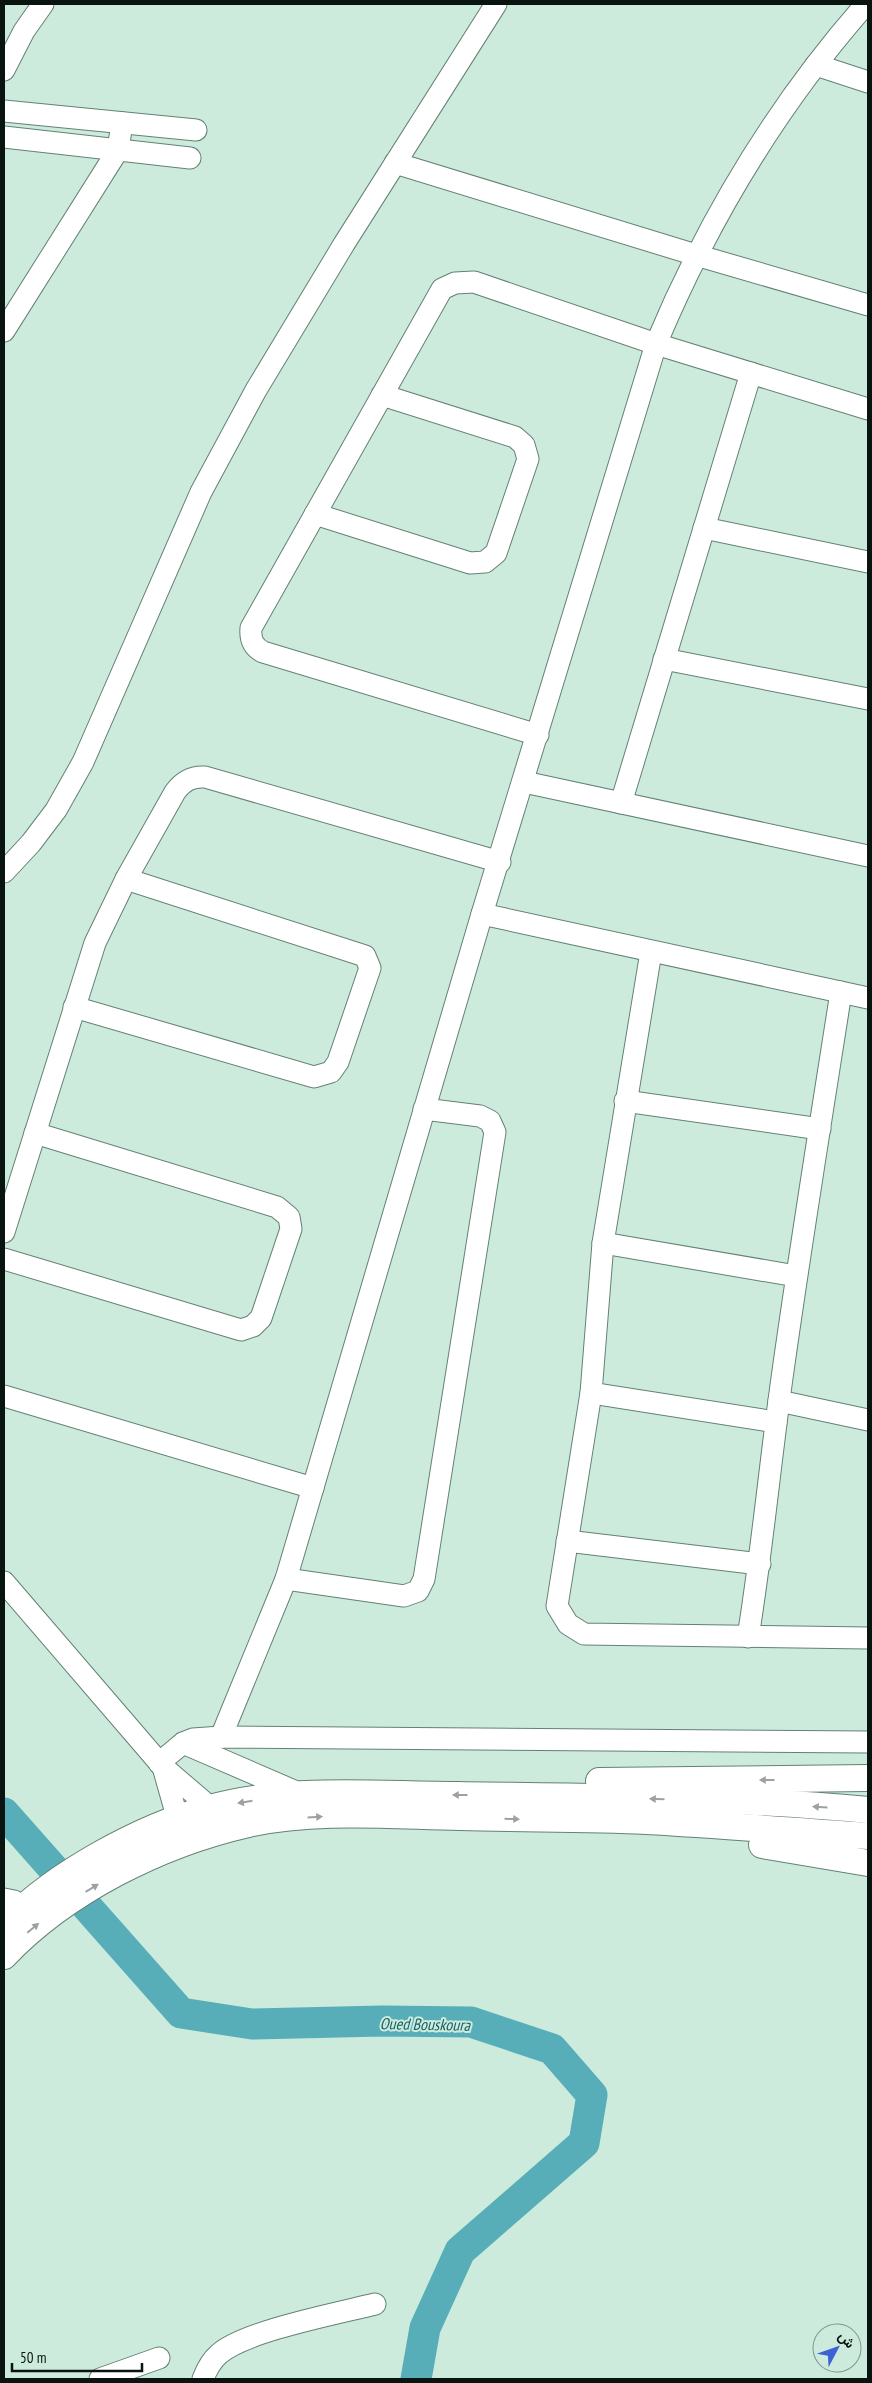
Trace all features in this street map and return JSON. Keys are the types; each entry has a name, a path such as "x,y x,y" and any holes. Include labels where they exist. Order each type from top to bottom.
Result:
{"main road":[{"path":"490,1796 522,1786 609,1780 868,1778"},
{"path":"4,1926 13,1903 58,1894 109,1864 177,1818 211,1808 304,1795 490,1796 739,1802 868,1810"},
{"path":"109,1864 250,1824 288,1818 355,1815 645,1821 868,1836"},
{"path":"552,1820 602,1836 737,1841 807,1851 868,1863"},
{"path":"4,1956 31,1930 58,1894"}],"street":[{"path":"4,70 24,31 43,4"},
{"path":"4,872 31,843 46,823 83,762 201,492 256,390 395,163 496,4"},
{"path":"221,1737 286,1579 482,914 500,862 656,344 696,255 735,183 759,144 816,65 866,4"},
{"path":"816,65 868,82"},
{"path":"4,111 196,130"},
{"path":"4,331 118,150 122,123"},
{"path":"4,138 190,158"},
{"path":"395,163 696,255 868,305"},
{"path":"538,735 258,649 251,640 251,628 442,289 456,283 474,282 656,344 868,409"},
{"path":"621,803 751,373"},
{"path":"315,514 470,563 485,562 496,552 528,459 524,445 515,438 382,395"},
{"path":"704,528 868,562"},
{"path":"664,659 868,699"},
{"path":"4,1232 95,943 126,878 179,786 185,781 198,777 500,862"},
{"path":"524,782 868,856"},
{"path":"74,1006 314,1076 331,1072 338,1062 370,968 365,956 126,878"},
{"path":"482,914 868,998"},
{"path":"651,952 603,1243 591,1393 557,1606 568,1624 584,1634 868,1638"},
{"path":"748,1637 760,1564 776,1422 796,1276 841,992"},
{"path":"625,1101 820,1129"},
{"path":"286,1579 404,1596 418,1591 424,1579 495,1132 490,1121 480,1116 424,1108"},
{"path":"4,1259 241,1330 252,1326 261,1318 291,1229 289,1217 277,1207 35,1133"},
{"path":"603,1243 796,1276"},
{"path":"591,1393 776,1422"},
{"path":"4,1396 313,1488"},
{"path":"779,1401 868,1420"},
{"path":"567,1541 760,1564"},
{"path":"4,1582 161,1765 211,1808 220,1832"},
{"path":"161,1765 183,1743 193,1739 221,1737 868,1742"},
{"path":"183,1743 304,1795"},
{"path":"161,1765 186,1843"},
{"path":"203,2379 205,2373 219,2354 239,2341 303,2321 375,2304"},
{"path":"106,2378 159,2358"}],"waterway":[{"name":"Oued Bouskoura","path":"4,1813 181,2013 252,2024 382,2021 471,2022 552,2049 592,2095 584,2143 460,2251 425,2328 416,2379"}]}
